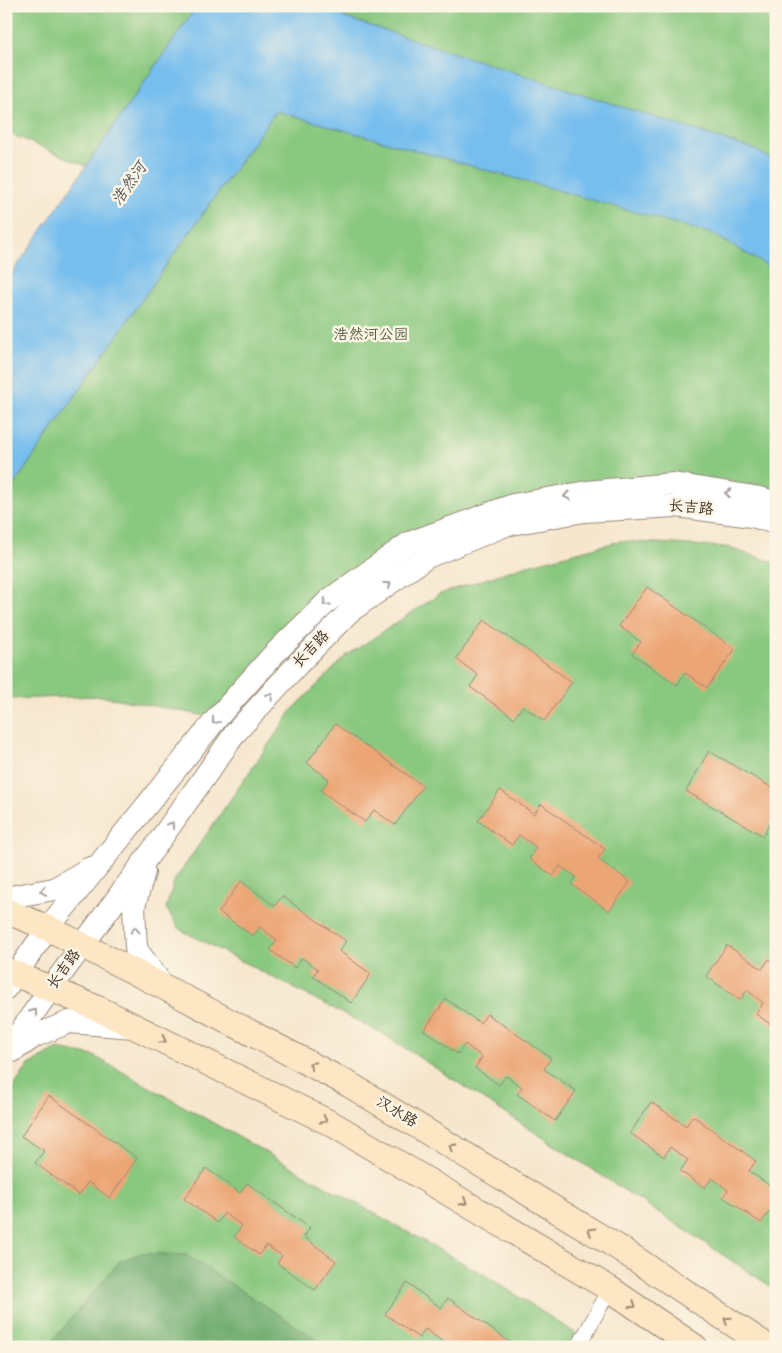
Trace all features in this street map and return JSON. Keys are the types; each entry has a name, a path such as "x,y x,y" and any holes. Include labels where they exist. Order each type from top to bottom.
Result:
{"main road":[{"name":"汉水路","path":"6,911 48,928 164,986 350,1085 619,1248 768,1347"},
{"path":"9,977 51,988 101,1010 334,1125 610,1289 695,1347"}],"street":[{"name":"长吉路","path":"9,977 217,718 272,656 329,600 409,543 513,505 587,492 673,484 776,502"},
{"name":"长吉路","path":"6,1054 51,988 150,855 236,732 297,665 350,612 426,557 506,525 584,511 677,506 752,516 776,523"},
{"path":"150,855 134,906 136,949 164,986"},
{"path":"6,897 54,889 101,862"},
{"path":"6,1054 35,1036 69,1022 137,1028"},
{"path":"578,1347 610,1289"}],"green space":[{"path":"6,6 197,6 86,166 6,132"},
{"name":"浩然河公园","path":"351,6 776,6 776,502 587,492 329,600 217,718 101,696 6,699 6,496 155,281"},
{"path":"620,541 726,547 776,563 776,1290 383,1034 179,929 166,908 174,881 293,709 346,656 440,594 524,566"},
{"path":"58,1049 94,1056 488,1277 597,1347 6,1347 6,1097 29,1065"},
{"path":"142,1253 186,1255 329,1347 47,1347 120,1261"}],"water":[{"name":"浩然河","path":"197,6 351,6 343,17 756,150 776,162 776,271 713,234 276,111 6,496 6,282"}],"building":[{"path":"647,587 735,649 707,688 685,673 677,685 632,654 641,642 619,626"},
{"path":"484,620 572,682 544,721 523,706 514,718 470,687 478,675 456,659"},
{"path":"335,724 423,786 395,825 374,810 365,822 321,791 329,779 307,763"},
{"path":"709,751 776,790 776,813 763,836 686,791"},
{"path":"500,790 534,814 541,804 605,849 598,859 630,882 609,911 571,884 576,877 560,866 553,876 529,859 536,847 519,835 512,845 478,821"},
{"path":"241,881 275,906 282,896 346,941 339,951 371,974 351,1003 313,976 318,969 302,958 295,968 270,950 277,940 260,927 253,936 219,912"},
{"path":"727,945 762,969 769,959 776,964 776,1028 756,1014 763,1003 747,990 740,1000 706,976"},
{"path":"446,999 480,1023 487,1014 551,1058 544,1069 576,1091 555,1121 517,1094 522,1087 506,1076 499,1085 475,1068 482,1057 465,1044 458,1054 424,1030"},
{"path":"49,1096 137,1158 110,1198 88,1182 79,1195 35,1163 44,1151 21,1136"},
{"path":"651,1102 686,1126 693,1116 756,1161 749,1171 776,1190 776,1203 761,1223 723,1197 728,1190 712,1178 705,1188 680,1171 688,1160 670,1147 664,1157 630,1133"},
{"path":"206,1168 240,1193 247,1183 310,1228 304,1237 336,1261 315,1290 277,1263 282,1256 266,1245 259,1255 234,1237 242,1226 224,1213 218,1223 184,1199"},
{"path":"407,1283 441,1308 448,1298 511,1343 509,1347 439,1347 443,1342 425,1329 419,1338 385,1314"}]}
